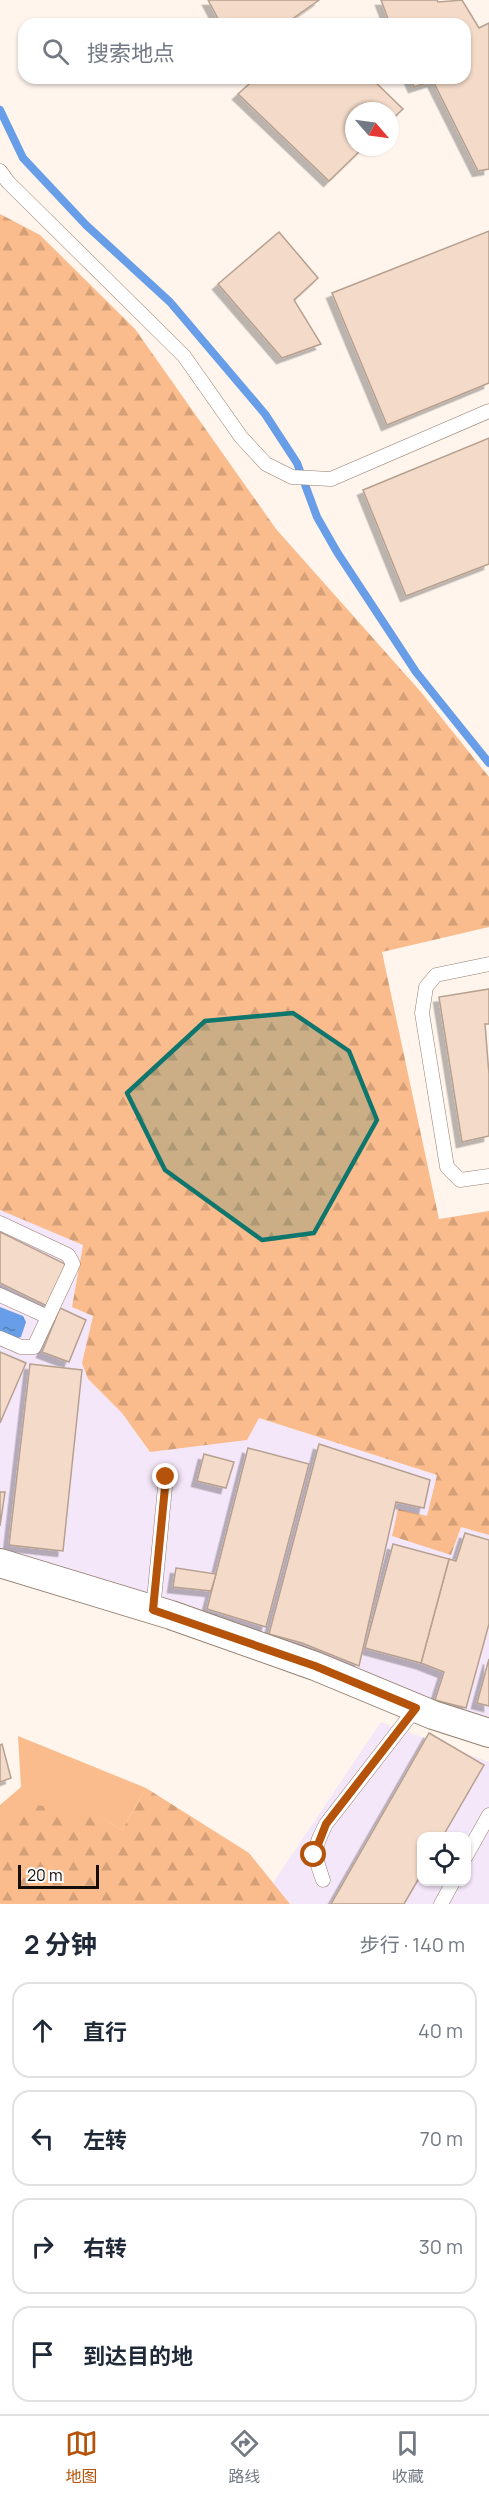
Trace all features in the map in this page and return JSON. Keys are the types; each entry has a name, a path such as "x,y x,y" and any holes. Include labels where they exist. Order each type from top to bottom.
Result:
{"street":[{"path":"0,1563 153,1610 315,1666 416,1708 489,1733"}],"lane":[{"path":"0,171 8,183 184,356 241,437 266,464 292,477 331,479 489,411"},
{"path":"489,964 436,975 426,987 422,1012 447,1167 460,1180 489,1176"},
{"path":"0,1223 68,1255 73,1264 34,1347 21,1347 0,1338"},
{"path":"0,1295 48,1317"},
{"path":"153,1610 166,1477"},
{"path":"323,1880 314,1855 326,1824 416,1708"},
{"path":"471,1847 489,1815"},
{"path":"441,1904 450,1886"}],"highlighted area":[{"path":"293,1013 349,1051 377,1120 314,1233 262,1240 165,1170 127,1093 205,1021"}],"shaded area":[{"path":"0,1210 83,1244 72,1307 93,1316 82,1363 88,1379 122,1413 150,1452 259,1418 437,1475 427,1517 451,1555 461,1527 489,1535 489,1721 0,1552"},
{"path":"381,1722 489,1762 489,1904 290,1904 273,1883"}],"green space":[{"path":"0,214 40,235 135,329 276,529 420,691 489,777 489,927 382,952 439,1219 489,1211 489,1535 461,1527 451,1555 392,1536 398,1509 427,1516 437,1475 259,1418 247,1440 150,1452 122,1413 88,1379 82,1363 93,1316 72,1307 83,1245 0,1210"},
{"path":"18,1736 146,1788 122,1830 99,1816 0,1818 0,1805 21,1787"},
{"path":"146,1788 249,1853 290,1904 0,1904 0,1818 4,1814 37,1805 100,1816 122,1830"}],"water":[{"path":"0,1307 23,1316 26,1322 21,1337 15,1339 0,1332"}],"building":[{"path":"208,0 319,0 294,18 218,18"},
{"path":"381,0 437,0 438,2 462,0 479,28 489,23 489,169 478,171 434,84 471,84 471,18 388,18"},
{"path":"249,84 377,84 396,102 345,102 345,156 355,156 329,181 238,94"},
{"path":"489,231 489,383 387,425 332,293"},
{"path":"279,232 318,278 294,300 321,344 282,358 218,284"},
{"path":"489,438 489,564 406,596 363,490"},
{"path":"489,989 489,1024 485,1024 489,1074 489,1136 462,1142 439,997"},
{"path":"0,1232 67,1265 47,1306 0,1283"},
{"path":"60,1308 86,1320 69,1362 42,1352"},
{"path":"0,1352 26,1363 0,1423"},
{"path":"30,1364 82,1370 63,1551 9,1545"},
{"path":"319,1444 430,1480 424,1508 396,1502 359,1666 302,1643 269,1634"},
{"path":"248,1448 309,1464 266,1627 207,1609"},
{"path":"204,1454 234,1462 226,1488 197,1481"},
{"path":"0,1492 5,1492 0,1526"},
{"path":"465,1533 489,1540 489,1624 466,1708 435,1700 444,1672 421,1663 449,1559 456,1561"},
{"path":"393,1544 449,1559 421,1663 365,1648"},
{"path":"176,1568 216,1574 211,1591 173,1587"},
{"path":"489,1659 489,1706 477,1703"},
{"path":"429,1733 484,1765 445,1832 417,1832 417,1882 404,1904 331,1904"},
{"path":"2,1744 11,1778 0,1782 0,1745"}],"waterway":[{"path":"0,110 23,158 86,225 170,302 265,414 297,463 317,517 337,552 416,672 489,763"}],"route":[{"path":"166,1477 153,1610 315,1666 416,1708 326,1824 314,1855"}]}
